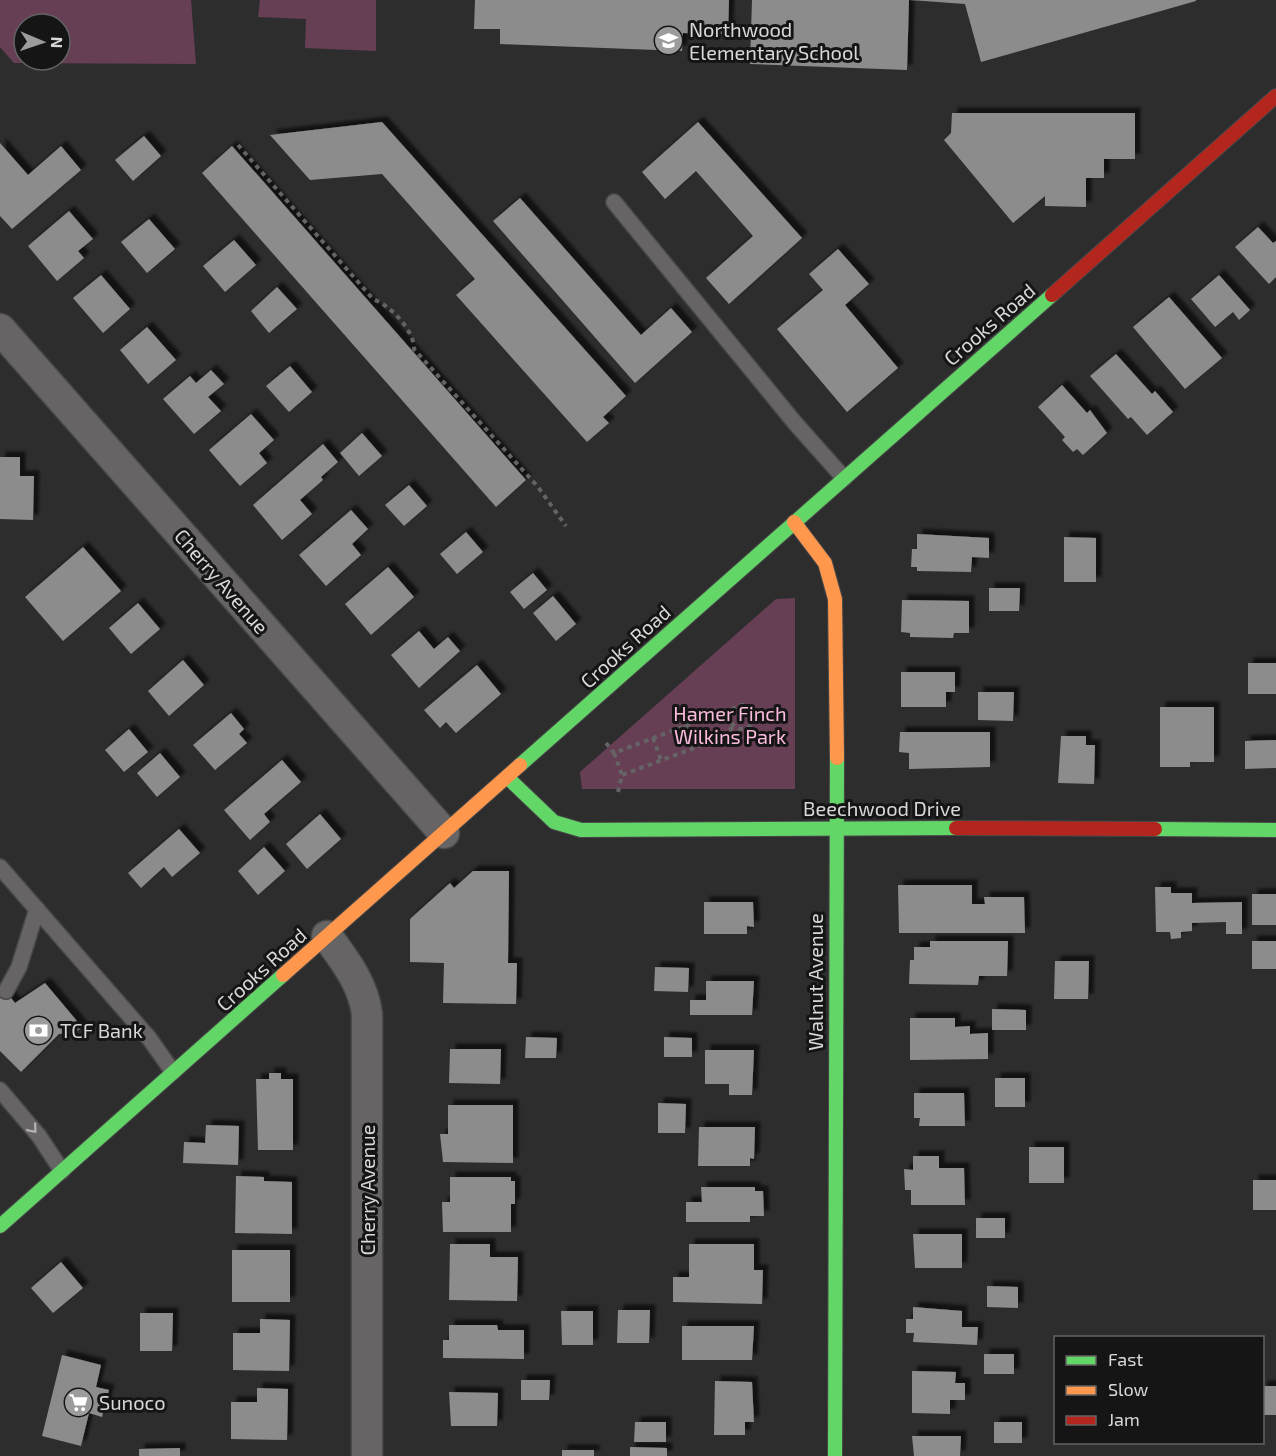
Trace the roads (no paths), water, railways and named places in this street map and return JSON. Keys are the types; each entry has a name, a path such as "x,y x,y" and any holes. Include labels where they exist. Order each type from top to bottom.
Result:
{"street":[{"name":"Crooks Road","path":"0,1226 1276,96"},
{"name":"Cherry Avenue","path":"0,329 444,833"},
{"name":"Walnut Avenue","path":"794,522 820,554 835,588 835,1456"},
{"name":"Beechwood Drive","path":"507,777 544,815 567,828 1276,830"},
{"name":"Cherry Avenue","path":"327,936 357,979 365,997 367,1014 367,1456"}],"lane":[{"path":"614,202 795,423 844,478"},
{"path":"0,867 149,1038 173,1072"},
{"path":"6,991 20,967 37,909"},
{"path":"0,1090 39,1136 62,1171"}],"place":[{"name":"Northwood Elementary School","path":"668,41"},
{"name":"TCF Bank","path":"39,1030"},
{"name":"Sunoco","path":"78,1402"}],"park label":[{"name":"Hamer Finch Wilkins Park","path":"730,724"}]}
